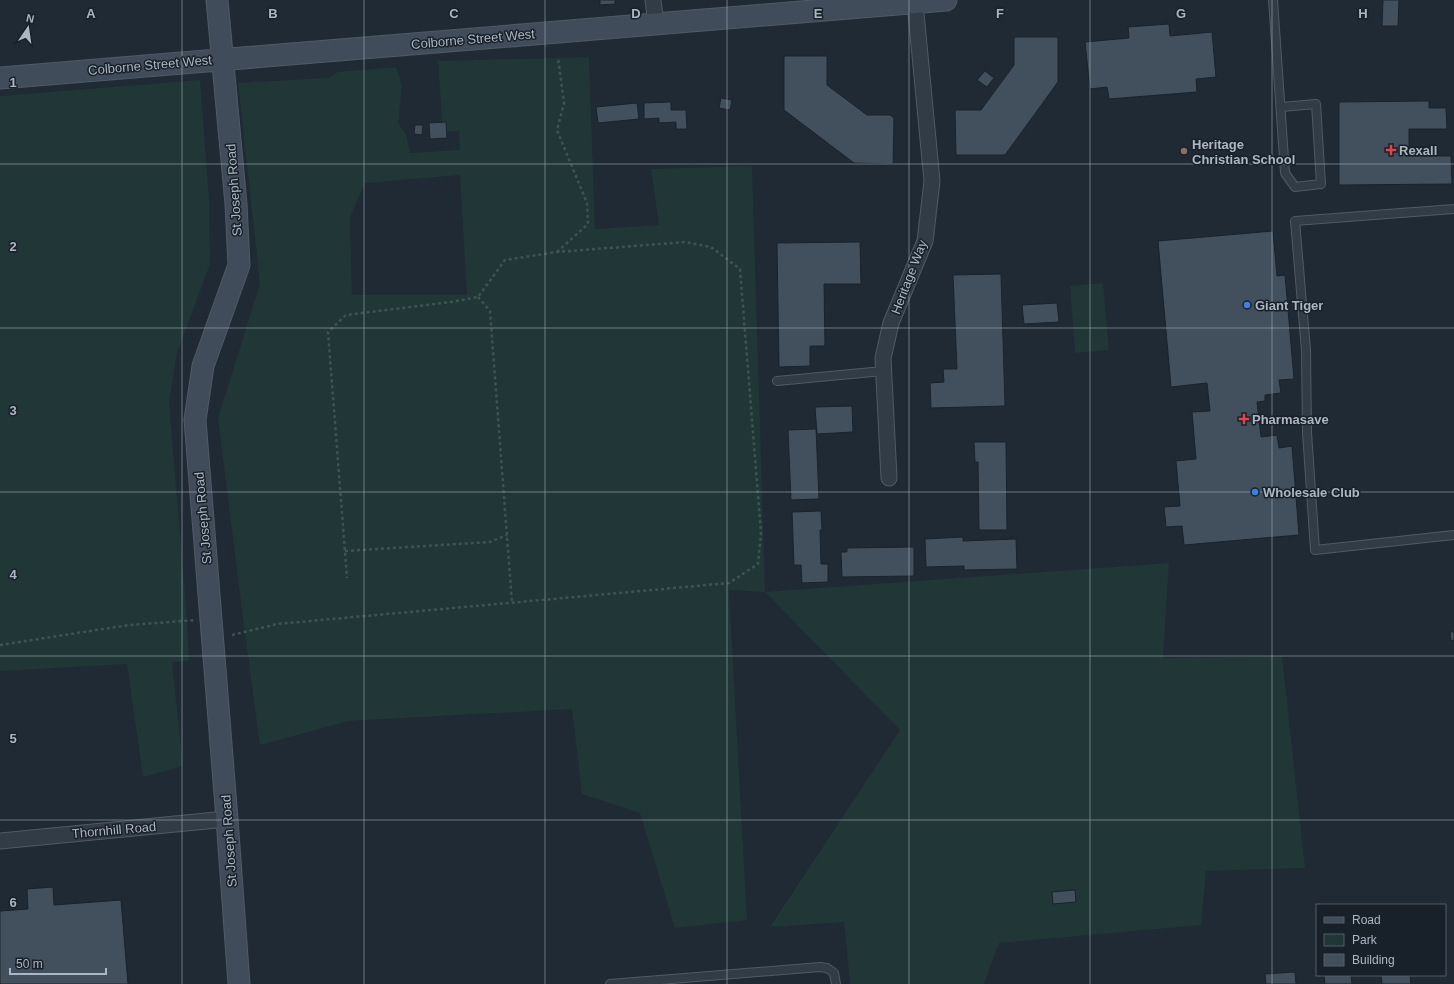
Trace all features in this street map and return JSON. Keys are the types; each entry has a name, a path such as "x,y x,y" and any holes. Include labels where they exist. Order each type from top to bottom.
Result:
{"street":[{"name":"St Joseph Road","path":"217,0 236,204 239,265 202,366 195,420 212,621 239,984"},
{"path":"653,0 656,24"},
{"name":"Colborne Street West","path":"0,78 946,0"},
{"name":"Heritage Way","path":"889,478 883,358 891,323 925,241 932,181 915,2"},
{"name":"Thornhill Road","path":"0,840 227,819"}],"lane":[{"path":"1273,0 1281,107 1286,173 1295,187 1321,184 1316,104 1281,107"},
{"path":"1454,209 1295,221 1306,350 1307,432 1315,550 1454,535"},
{"path":"777,381 883,371"},
{"path":"610,984 820,967 827,968 834,973 836,984"}],"path":[{"path":"556,252 588,224 587,203 558,130 564,103 558,58"},
{"path":"232,635 277,624 729,583 758,564 761,533 740,269 711,247 685,242 556,252 505,260 478,297 451,302 346,315 328,332 347,578"},
{"path":"478,297 490,311 512,603"},
{"path":"345,551 490,542 507,535"},
{"path":"0,646 129,624 192,620 212,621"}],"green space":[{"path":"589,57 595,229 659,225 651,169 752,166 765,592 729,590 747,920 675,928 640,813 582,794 572,709 348,721 260,745 218,418 260,284 238,83 328,78 338,72 396,67 402,86 398,123 406,134 410,153 460,150 459,131 443,132 438,61","holes":["460,175 467,295 352,295 350,217 365,183"]},
{"path":"200,80 209,199 210,264 177,353 169,402 187,619 189,661 172,662 183,766 143,777 127,664 0,670 0,96"},
{"path":"1103,283 1109,350 1075,353 1070,286"},
{"path":"1169,563 1163,658 1282,656 1305,868 1206,871 1201,925 999,943 984,984 850,984 844,922 770,927 900,730 765,592"}],"building":[{"path":"600,0 615,0 615,4 600,5"},
{"path":"1383,0 1399,0 1398,26 1382,26"},
{"path":"1169,24 1170,36 1212,32 1216,77 1196,79 1197,92 1109,99 1107,87 1090,89 1085,42 1129,38 1128,27"},
{"path":"1014,37 1058,37 1058,82 1005,155 956,155 955,110 981,110 1014,65"},
{"path":"784,56 827,56 827,85 867,115 890,115 894,118 893,164 854,163 784,110"},
{"path":"985,71 994,78 987,87 977,80"},
{"path":"721,98 732,100 730,110 719,108"},
{"path":"1429,101 1429,108 1446,108 1447,129 1409,129 1409,156 1451,156 1452,184 1339,185 1339,102"},
{"path":"671,102 671,110 686,110 687,129 676,129 676,122 659,123 659,118 644,119 644,103"},
{"path":"637,103 639,119 598,123 596,107"},
{"path":"446,122 447,138 430,139 429,123"},
{"path":"415,125 423,125 422,135 414,134"},
{"path":"1273,231 1277,276 1285,275 1294,379 1279,380 1281,393 1265,395 1265,401 1257,402 1261,437 1277,435 1279,448 1292,446 1299,535 1184,545 1182,526 1166,527 1164,507 1180,506 1176,461 1196,459 1192,412 1210,411 1207,383 1171,387 1158,241"},
{"path":"860,242 861,284 824,284 825,346 810,346 810,366 779,367 777,243"},
{"path":"1001,274 1005,406 931,408 930,383 944,382 943,369 957,369 953,275"},
{"path":"1057,303 1059,322 1024,324 1022,305"},
{"path":"852,406 853,432 817,434 815,407"},
{"path":"816,429 819,499 791,500 788,430"},
{"path":"974,442 1006,442 1007,530 979,530 978,462 975,462"},
{"path":"821,511 821,564 828,564 828,582 802,583 801,565 794,565 792,512"},
{"path":"963,537 963,541 1016,539 1017,569 964,570 964,566 926,567 925,539"},
{"path":"914,547 914,576 842,577 841,552 847,552 847,548"},
{"path":"1450,632 1454,632 1454,640 1451,641"},
{"path":"53,887 54,905 121,900 128,984 0,984 0,911 28,909 27,889"},
{"path":"1075,890 1076,902 1053,904 1052,892"},
{"path":"1295,972 1296,984 1266,984 1265,974"},
{"path":"1324,976 1351,976 1352,984 1325,984"},
{"path":"1381,976 1410,976 1411,984 1382,984"}],"place":[{"name":"Rexall","path":"1391,150"},
{"name":"Heritage Christian School","path":"1184,151"},
{"name":"Giant Tiger","path":"1247,305"},
{"name":"Pharmasave","path":"1244,419"},
{"name":"Wholesale Club","path":"1255,492"}]}
